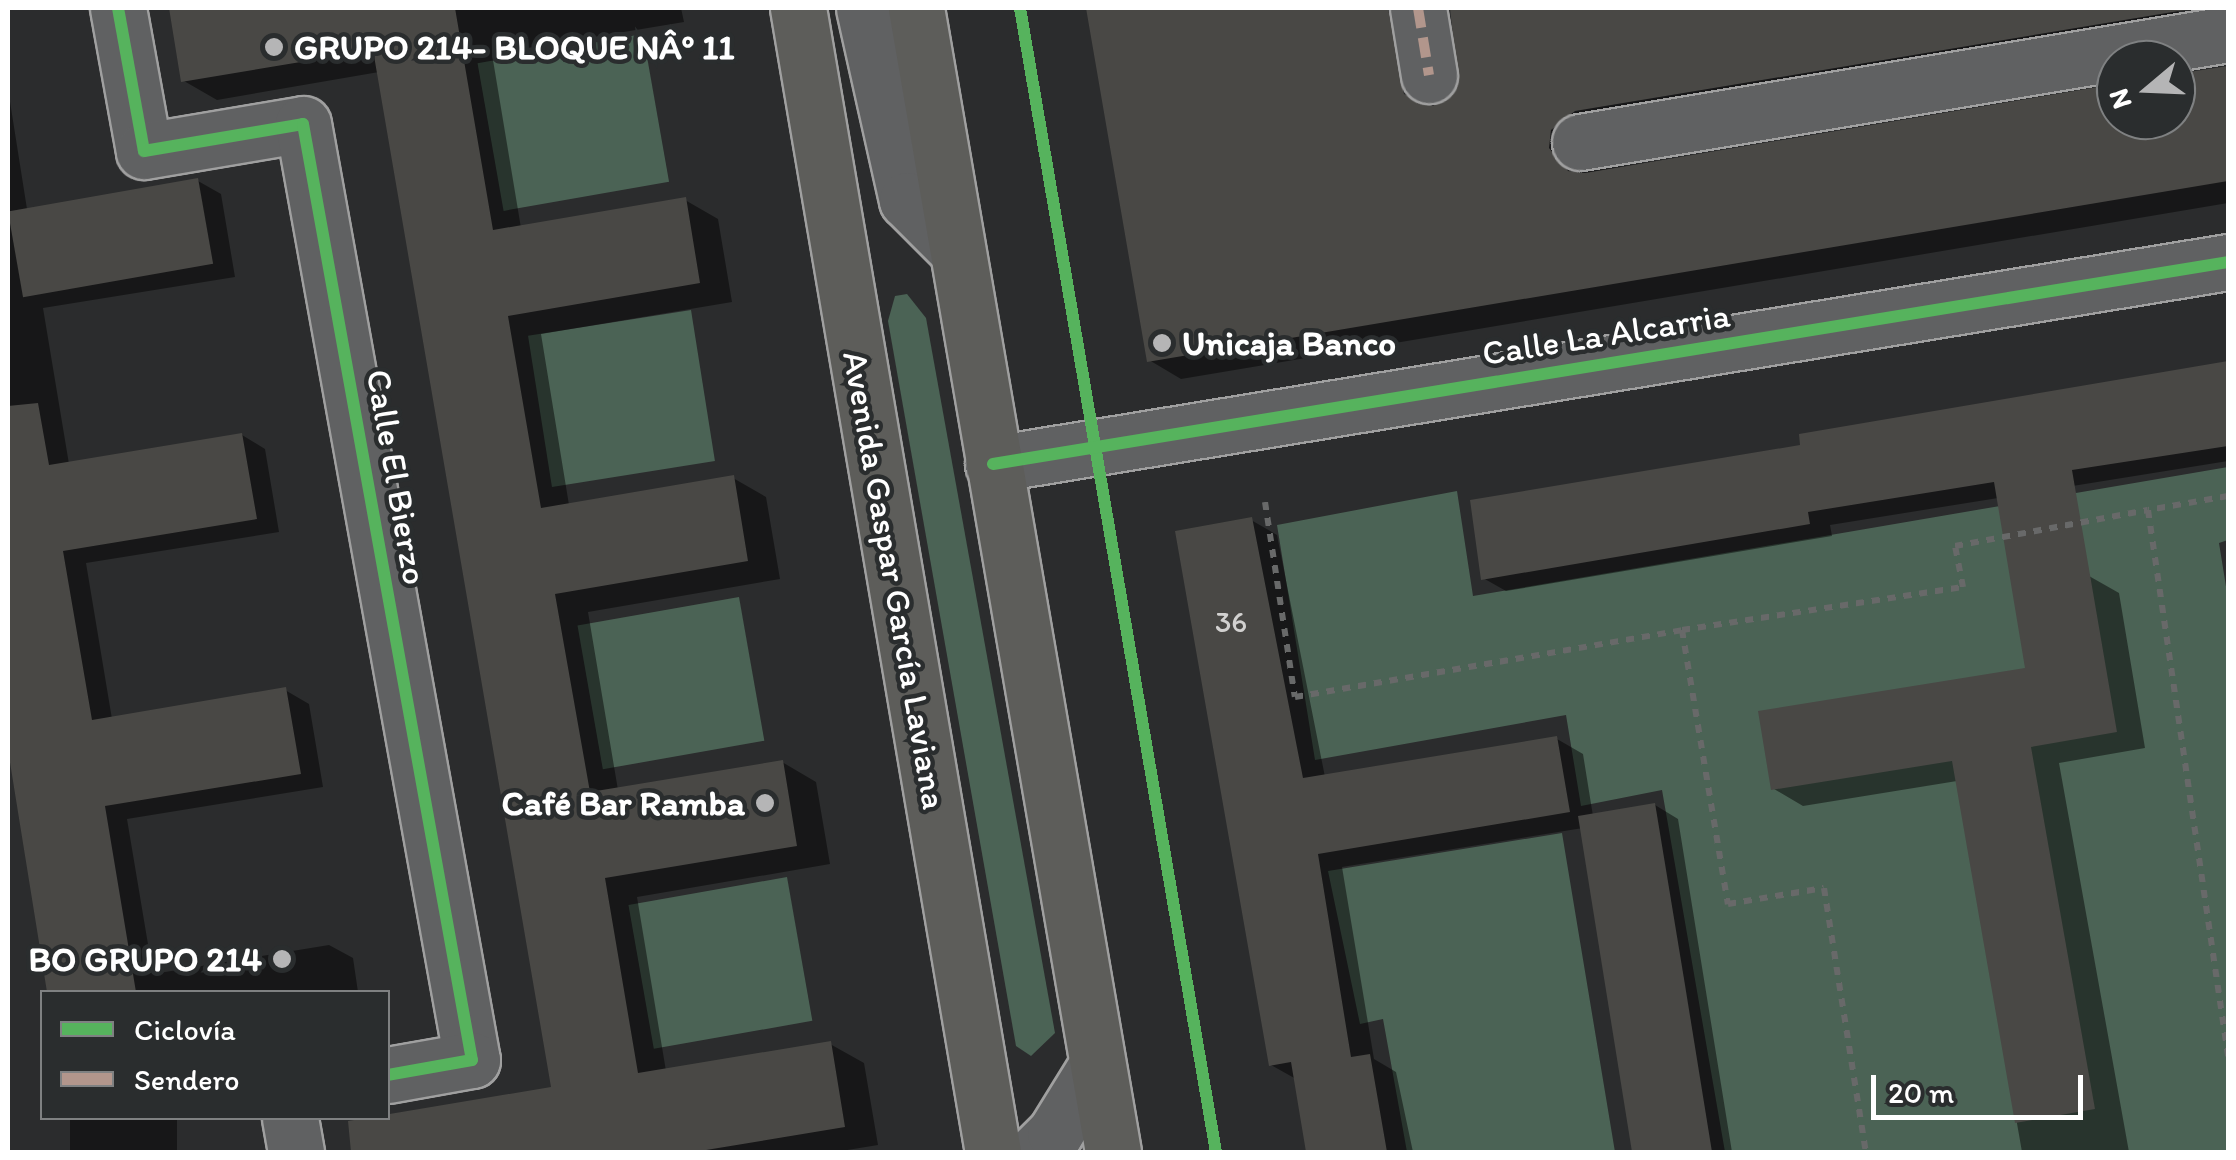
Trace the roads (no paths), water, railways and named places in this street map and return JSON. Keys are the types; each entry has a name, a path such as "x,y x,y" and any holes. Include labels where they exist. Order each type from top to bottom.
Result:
{"main road":[{"name":"Avenida Gaspar García Laviana","path":"798,8 993,1152"},
{"path":"916,8 1113,1152"}],"street":[{"name":"Calle El Bierzo","path":"118,8 144,152 303,124 472,1060 390,1075"},
{"path":"864,8 907,200 956,250"},
{"path":"1418,8 1429,75"},
{"path":"1580,142 2228,34"},
{"name":"Calle La Alcarria","path":"993,464 2228,262"},
{"path":"1036,1152 1056,1133 1097,1065"},
{"path":"290,1120 296,1152"}],"place":[{"name":"GRUPO 214- BLOQUE NÂº 11","path":"274,47"},
{"name":"Unicaja Banco","path":"1162,343"},
{"name":"Café Bar Ramba","path":"765,803"},
{"name":"BO GRUPO 214","path":"282,959"}]}
